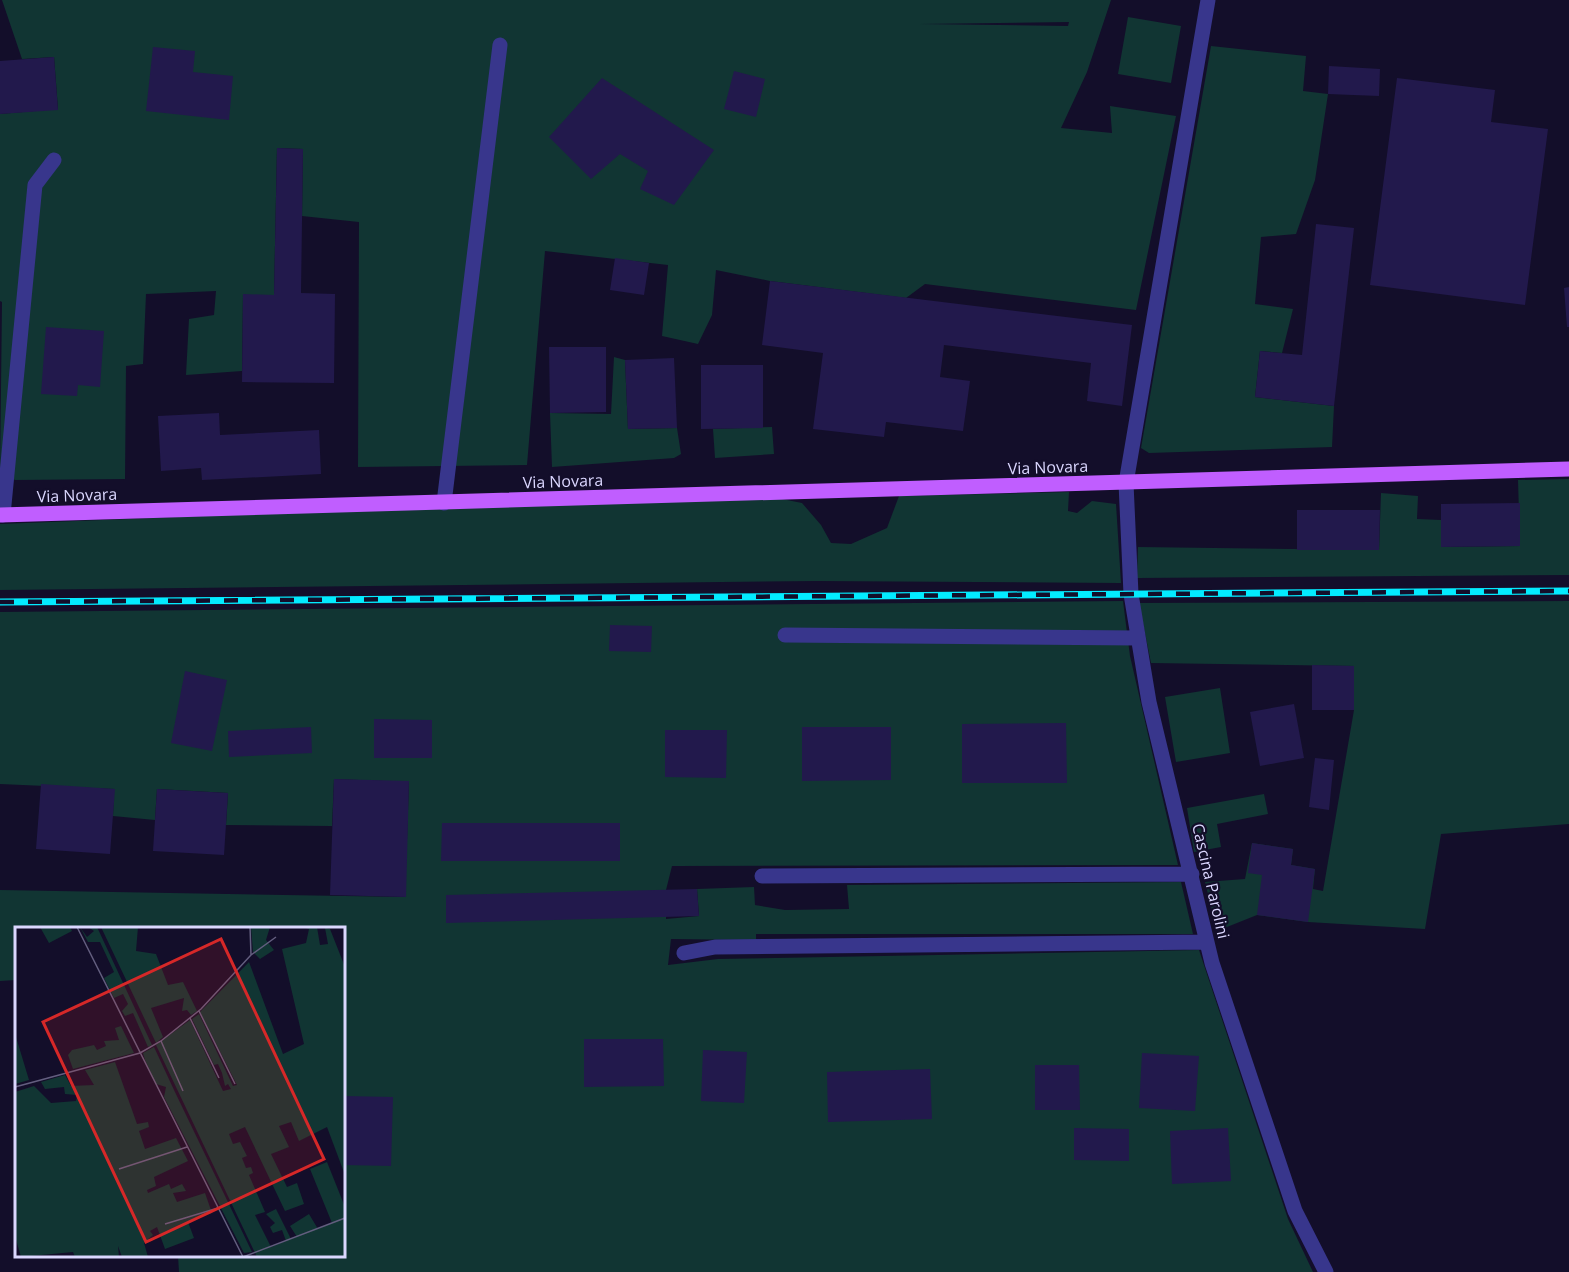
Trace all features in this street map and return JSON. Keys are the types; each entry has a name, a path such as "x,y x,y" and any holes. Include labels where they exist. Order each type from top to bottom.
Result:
{"main road":[{"name":"Via Novara","path":"1,515 1569,469"}],"street":[{"path":"1126,483 1208,0"},
{"path":"444,503 500,45"},
{"path":"1,515 35,185 54,160"},
{"name":"Cascina Parolini","path":"1126,483 1131,594 1137,638 1149,702 1207,942 1295,1211 1326,1272"},
{"path":"784,635 1137,638"},
{"path":"762,876 1192,874"},
{"path":"684,953 715,947 1207,942"}],"green space":[{"path":"2,0 1111,0 1087,72 1061,128 1112,133 1110,106 1176,116 1136,310 925,284 906,298 770,281 716,270 712,315 698,344 662,336 668,265 545,251 527,465 358,467 359,222 302,216 303,149 277,148 274,295 243,295 242,371 186,375 189,319 214,315 216,291 146,294 143,364 126,366 125,479 15,480 0,474 2,302 0,301 0,114 58,109 54,57 22,59","holes":["1069,22 1068,26 920,24"]},
{"path":"1128,17 1181,26 1171,83 1118,74"},
{"path":"1211,46 1306,56 1303,91 1328,94 1315,180 1296,234 1261,237 1255,304 1293,309 1282,353 1260,351 1255,397 1334,406 1332,447 1149,453 1141,448"},
{"path":"614,357 625,360 628,429 677,428 681,454 674,458 552,467 550,413 611,414"},
{"path":"772,427 774,454 715,458 713,429"},
{"path":"1569,479 1569,575 1137,578 1138,547 1379,550 1381,493 1418,496 1417,519 1441,520 1442,547 1520,546 1518,480"},
{"path":"1069,492 1068,511 1077,513 1092,501 1116,504 1121,583 817,581 0,590 0,524 439,507 777,498 802,503 821,525 831,543 851,544 887,528 899,496"},
{"path":"1123,601 1130,656 1178,865 672,866 666,890 666,919 699,916 697,889 754,887 755,905 785,910 849,909 847,885 1181,882 1193,934 756,934 756,940 671,939 668,965 718,959 1199,950 1288,1219 1313,1272 179,1272 178,1257 345,1257 345,927 15,927 15,980 0,981 0,890 405,897 409,782 334,779 332,826 226,825 228,793 157,789 155,820 113,816 114,789 0,784 0,612"},
{"path":"1569,601 1569,824 1441,834 1425,929 1308,922 1257,915 1217,931 1205,882 1245,879 1252,843 1293,849 1291,865 1315,869 1313,889 1323,891 1354,710 1354,666 1151,663 1139,603"},
{"path":"1220,688 1230,753 1176,762 1165,697"},
{"path":"1264,794 1268,814 1217,824 1221,847 1194,852 1187,808"}],"building":[{"path":"153,47 195,51 193,72 233,76 229,120 146,111"},
{"path":"54,57 58,110 0,114 0,61"},
{"path":"1329,66 1380,69 1379,96 1328,94"},
{"path":"734,71 765,79 756,117 724,109"},
{"path":"602,78 714,150 674,205 640,189 648,171 620,154 591,179 549,137"},
{"path":"1397,78 1495,90 1491,122 1548,129 1525,305 1370,285"},
{"path":"277,148 303,149 301,293 335,294 334,383 242,382 243,294 274,295"},
{"path":"1316,224 1354,228 1334,406 1255,397 1260,351 1302,355"},
{"path":"615,258 649,263 644,295 610,290"},
{"path":"770,281 1132,325 1122,406 1087,401 1091,363 944,345 940,377 970,381 963,431 886,422 884,437 813,429 823,353 762,345"},
{"path":"1569,287 1569,327 1567,327 1564,288"},
{"path":"46,327 104,331 100,387 78,385 77,396 41,394"},
{"path":"549,347 606,347 606,412 550,413"},
{"path":"674,358 677,428 628,429 625,360"},
{"path":"701,365 763,365 763,428 701,429"},
{"path":"219,413 220,435 319,430 321,474 202,480 201,468 161,471 158,416"},
{"path":"1520,503 1520,546 1441,547 1441,504"},
{"path":"1297,510 1380,510 1379,550 1297,550"},
{"path":"610,625 652,626 651,652 609,651"},
{"path":"1312,665 1354,666 1354,710 1312,710"},
{"path":"185,671 227,680 212,751 171,743"},
{"path":"1294,704 1304,758 1260,766 1250,712"},
{"path":"374,719 432,720 432,758 374,758"},
{"path":"1066,723 1067,783 962,783 962,724"},
{"path":"311,727 312,753 229,757 228,731"},
{"path":"802,727 891,727 891,780 802,781"},
{"path":"665,730 727,730 726,778 665,777"},
{"path":"1315,758 1334,760 1329,810 1309,807"},
{"path":"334,779 409,781 406,897 330,895"},
{"path":"41,784 115,789 110,854 36,849"},
{"path":"157,789 228,793 224,855 153,851"},
{"path":"442,823 620,823 620,861 441,861"},
{"path":"1252,843 1293,849 1291,865 1315,869 1308,922 1257,915 1262,875 1248,873"},
{"path":"697,889 699,916 446,923 446,895"},
{"path":"584,1039 663,1039 664,1086 584,1087"},
{"path":"703,1050 747,1052 744,1103 701,1101"},
{"path":"1142,1053 1199,1056 1195,1111 1139,1108"},
{"path":"1035,1065 1079,1065 1080,1110 1035,1110"},
{"path":"930,1069 932,1119 828,1122 827,1072"},
{"path":"345,1096 393,1097 391,1166 345,1165"},
{"path":"1074,1128 1129,1129 1129,1161 1074,1160"},
{"path":"1228,1128 1231,1181 1172,1184 1170,1131"}],"railway":[{"path":"0,602 1569,591"}]}
